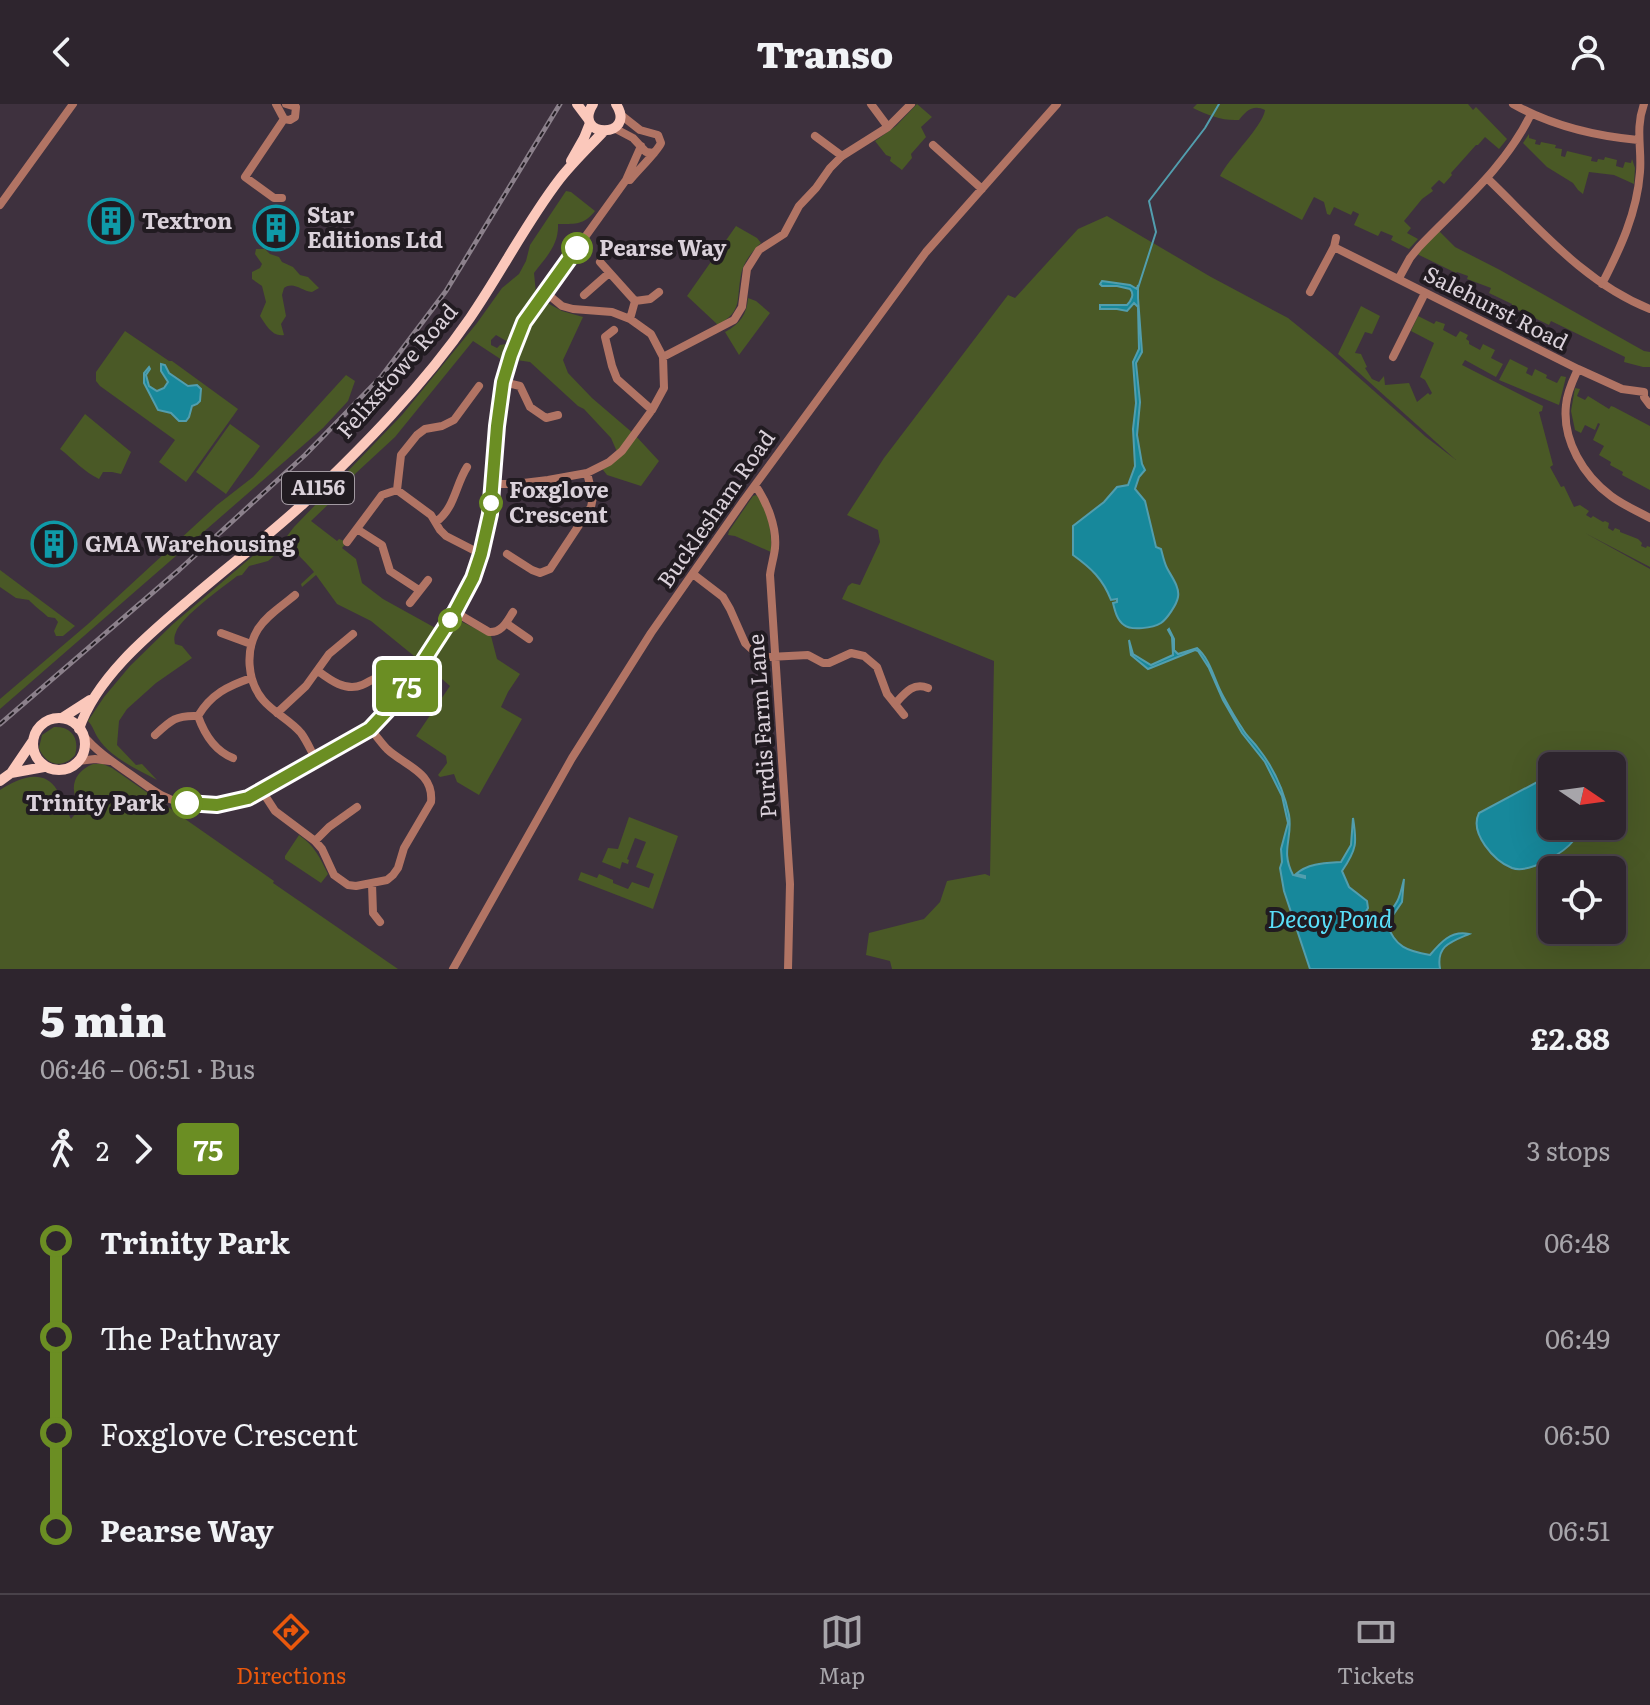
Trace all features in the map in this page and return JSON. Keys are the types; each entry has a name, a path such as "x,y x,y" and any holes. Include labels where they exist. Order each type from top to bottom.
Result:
{"main road":[{"path":"577,104 594,127 609,130"},
{"name":"Felixstowe Road","path":"81,732 84,713 93,698 151,632 302,504 434,366 469,319 562,176 584,138 593,104"},
{"name":"Felixstowe Road","path":"562,176 620,120 619,108"},
{"name":"Felixstowe Road","path":"62,718 93,698"},
{"path":"0,781 11,773 40,726 62,718 81,732 84,746 78,761 70,768 55,771 44,767 11,773"},
{"path":"33,740 36,757 44,767"}],"street":[{"path":"0,205 73,104"},
{"path":"276,104 284,119"},
{"path":"284,119 290,120 296,113 296,107 286,104"},
{"path":"871,104 888,127"},
{"path":"663,357 734,320 742,307 747,269 759,250 784,234 799,206 842,156 888,127 911,104"},
{"name":"Bucklesham Road","path":"453,969 572,758 651,633 896,290 1057,104"},
{"path":"1513,104 1570,128 1638,140"},
{"path":"1602,284 1633,211 1640,172 1638,140 1644,104"},
{"path":"619,108 640,130 658,135 661,143 630,180 626,180"},
{"path":"1399,278 1419,247 1488,179 1521,136 1531,114"},
{"path":"282,198 274,198 245,177 284,119"},
{"path":"609,130 633,138 646,152 654,153"},
{"path":"815,136 842,156"},
{"path":"933,145 982,189"},
{"path":"81,732 111,761 162,796 189,804 217,805 248,798 370,729 400,697 455,612 465,596 481,554 494,484 503,382 524,322 626,180 641,146"},
{"path":"1488,179 1579,268 1620,296 1650,309"},
{"name":"Salehurst Road","path":"1310,292 1335,243 1425,293 1578,369 1622,389 1647,391 1644,397 1650,405"},
{"path":"600,262 635,301"},
{"path":"584,295 609,273"},
{"path":"494,484 515,484 587,473 609,462 622,451 664,388 663,357 651,334 630,319 612,312 562,306 545,292"},
{"path":"635,301 650,299 659,292"},
{"path":"1393,357 1425,293"},
{"path":"630,319 635,301"},
{"path":"614,330 605,337 617,379 652,410"},
{"path":"1578,369 1565,407 1570,437 1581,466 1614,498 1650,518"},
{"path":"503,382 520,386 530,407 546,418 558,415"},
{"path":"397,490 401,455 425,429 454,420 479,386"},
{"path":"436,522 452,504 467,467"},
{"path":"507,554 540,573 550,569 591,507 593,497 587,473"},
{"name":"Purdis Farm Lane","path":"755,485 775,531 770,575 790,884 788,969"},
{"path":"397,490 431,515 446,536 481,554"},
{"path":"347,542 382,495 397,490"},
{"path":"357,529 382,545 390,571 419,590"},
{"path":"693,574 723,597 745,643 751,649 761,655 776,657 808,655 823,663 851,653 864,656 877,667 883,686 904,715"},
{"path":"410,603 428,580"},
{"path":"295,595 258,629 251,644 249,668 262,699 302,735 316,760"},
{"path":"455,612 489,632 499,631 513,612"},
{"path":"506,623 529,639"},
{"path":"221,633 251,644"},
{"path":"277,713 306,686 329,654 353,634"},
{"path":"318,671 331,681 349,688 381,677"},
{"path":"198,716 222,689 251,678"},
{"path":"895,704 912,688 921,685 928,688"},
{"path":"155,735 173,719 183,715 198,716"},
{"path":"198,716 203,730 222,754 233,758"},
{"path":"262,791 275,811 315,841 340,880 356,886 387,880 398,868 404,848 432,795 428,780 387,749 370,729"},
{"path":"78,761 111,761"},
{"path":"315,841 357,807"},
{"path":"372,884 373,913 380,922"}],"green space":[{"path":"917,104 932,117 921,127 926,137 902,170 890,161 891,157 875,141 896,126"},
{"path":"1197,104 1468,104 1473,110 1476,107 1507,139 1499,149 1485,137 1444,184 1439,180 1431,188 1433,191 1404,221 1411,228 1407,233 1418,239 1409,249 1391,240 1393,236 1381,231 1378,236 1354,225 1359,214 1353,211 1351,215 1334,207 1330,215 1327,214 1324,202 1314,197 1302,220 1220,176 1258,125 1265,110 1253,108 1239,120 1227,120 1193,108"},
{"path":"1529,134 1529,138 1536,140 1535,144 1556,145 1555,148 1562,149 1561,156 1565,157 1567,151 1592,157 1591,161 1597,162 1605,157 1617,160 1616,166 1623,168 1625,162 1631,163 1632,159 1634,184 1614,175 1589,172 1583,194 1573,183 1547,167 1523,143"},
{"path":"566,191 595,211 579,223 558,224 554,245 534,273 536,293 508,342 496,335 491,340 491,345 497,348 506,344 502,360 473,341 395,437 311,521 337,541 347,542 342,548 356,559 362,583 383,599 439,630 419,660 371,621 337,604 316,575 302,587 301,584 314,572 293,548 286,553 282,549 268,561 249,566 242,575 186,618 176,632 175,644 182,646 192,658 156,683 127,709 119,721 117,745 136,765 142,764 157,780 110,751 88,721 104,697 173,624 261,549 281,544 402,415 502,288 519,274 530,245"},
{"path":"1107,216 1288,318 1456,460 1338,354 1361,306 1380,316 1372,334 1365,332 1355,353 1361,354 1372,379 1379,382 1384,376 1385,385 1409,383 1417,402 1432,393 1420,377 1434,343 1411,331 1418,316 1434,324 1436,321 1445,324 1443,330 1456,337 1460,331 1468,335 1466,339 1469,344 1480,350 1483,344 1495,350 1491,358 1503,364 1496,377 1465,360 1462,365 1543,406 1539,412 1553,465 1550,467 1574,507 1580,505 1589,511 1586,515 1591,518 1605,521 1613,531 1615,528 1620,530 1638,539 1641,546 1650,547 1650,567 1585,533 1650,569 1650,969 892,969 890,961 866,955 869,933 924,919 940,902 947,881 985,874 990,876 994,661 842,599 848,586 852,583 860,585 880,542 878,530 847,515 884,458 1008,295 1015,298 1078,229"},
{"path":"736,226 761,243 744,266 735,310 718,325 687,296"},
{"path":"1438,230 1455,247 1650,352 1650,367 1624,362 1625,357 1551,321 1549,325 1512,307 1512,304 1489,293 1491,288 1417,254"},
{"path":"256,249 265,249 279,257 319,288 312,292 294,286 284,288 282,295 286,316 281,324 284,335 273,332 260,316 266,302 262,286 252,279 252,272 262,264 255,254"},
{"path":"748,298 770,313 739,355 725,332 742,318"},
{"path":"540,299 562,311 583,317 563,360 568,373 659,461 641,486 607,475 600,466 618,454 611,438 584,409 530,362 510,359"},
{"path":"125,331 238,409 186,482 159,462 175,440 96,381 96,372"},
{"path":"1510,359 1528,368 1526,373 1532,376 1535,369 1557,383 1561,376 1566,377 1559,405 1499,380"},
{"path":"346,375 355,381 348,401 323,428 0,709 0,699 88,624 217,505 253,477"},
{"path":"1575,388 1580,389 1577,396 1585,400 1588,396 1609,409 1614,407 1650,426 1650,490 1622,475 1623,472 1599,455 1604,446 1593,440 1600,424 1595,430 1585,425 1581,433 1575,430 1571,411"},
{"path":"85,414 131,452 121,474 103,472 99,479 60,449"},
{"path":"230,424 260,446 226,494 196,472"},
{"path":"756,495 767,513 771,552 728,535"},
{"path":"0,570 75,626 63,636 56,636 54,631 58,622 55,618 48,617 29,600 16,598 0,587"},
{"path":"458,620 491,636 497,659 520,674 501,707 522,719 479,795 457,782 454,774 440,777 438,775 447,763 446,756 416,736 450,686 434,672 436,668 430,664"},
{"path":"54,727 69,731 76,743 75,755 60,764 46,759 39,748 42,735"},
{"name":"Trinity Park","path":"93,764 112,768 398,969 0,969 0,790 30,777 45,779 57,790 71,819 81,807 74,788 77,777"},
{"path":"629,817 678,836 653,909 578,880 581,872 597,878 599,874 628,889 632,882 649,888 654,874 636,867 646,842 635,838 628,864 622,862 620,869 602,862 608,848 618,849"},
{"path":"299,835 313,848 328,874 321,883 285,859"}],"water":[{"path":"1102,281 1137,289 1138,285 1142,352 1136,363 1140,402 1137,435 1145,470 1135,489 1145,501 1156,547 1161,549 1178,593 1174,607 1163,621 1142,628 1127,627 1122,623 1113,603 1117,599 1111,600 1096,574 1073,555 1073,526 1104,502 1117,487 1128,485 1135,466 1133,362 1139,349 1138,307 1134,303 1127,311 1100,309 1100,305 1127,305 1132,295 1130,289 1102,286"},
{"path":"161,364 188,386 197,385 201,389 200,401 192,406 186,421 179,421 171,413 158,410 144,383 144,373 149,367 146,375 149,386 157,391 164,388 168,382 161,371"},
{"name":"Decoy Pond","path":"1169,629 1174,639 1174,650 1178,654 1197,648 1202,653 1234,716 1273,771 1289,815 1287,858 1293,875 1305,878 1296,874 1323,863 1341,862 1351,845 1353,818 1355,846 1342,871 1349,887 1367,901 1365,913 1383,916 1388,913 1398,900 1404,879 1402,902 1387,924 1398,943 1430,955 1451,936 1469,934 1442,950 1440,969 1310,969 1284,891 1280,868 1288,823 1282,796 1265,762 1242,733 1198,651 1148,669 1131,655 1129,640 1133,654 1151,665 1173,655"},
{"path":"1538,782 1538,840 1574,840 1554,856 1538,856 1536,865 1512,868 1491,853 1480,837 1477,829 1479,813"}],"waterway":[{"path":"1138,288 1156,232 1149,201 1205,128 1219,104"}],"railway":[{"path":"0,724 179,570 305,455 381,377 446,291 560,104"}],"bus line":[{"name":"75","path":"187,803 217,805 248,798 370,729 400,697 465,596 473,578 490,514 497,426 503,382 511,355 524,322 577,248"}],"place":[{"name":"Textron","path":"111,221"},
{"name":"Star Editions Ltd","path":"276,228"},
{"name":"Pearse Way","path":"577,248"},
{"name":"Foxglove Crescent","path":"491,503"},
{"name":"GMA Warehousing","path":"54,544"},
{"name":"Trinity Park","path":"187,803"}]}
